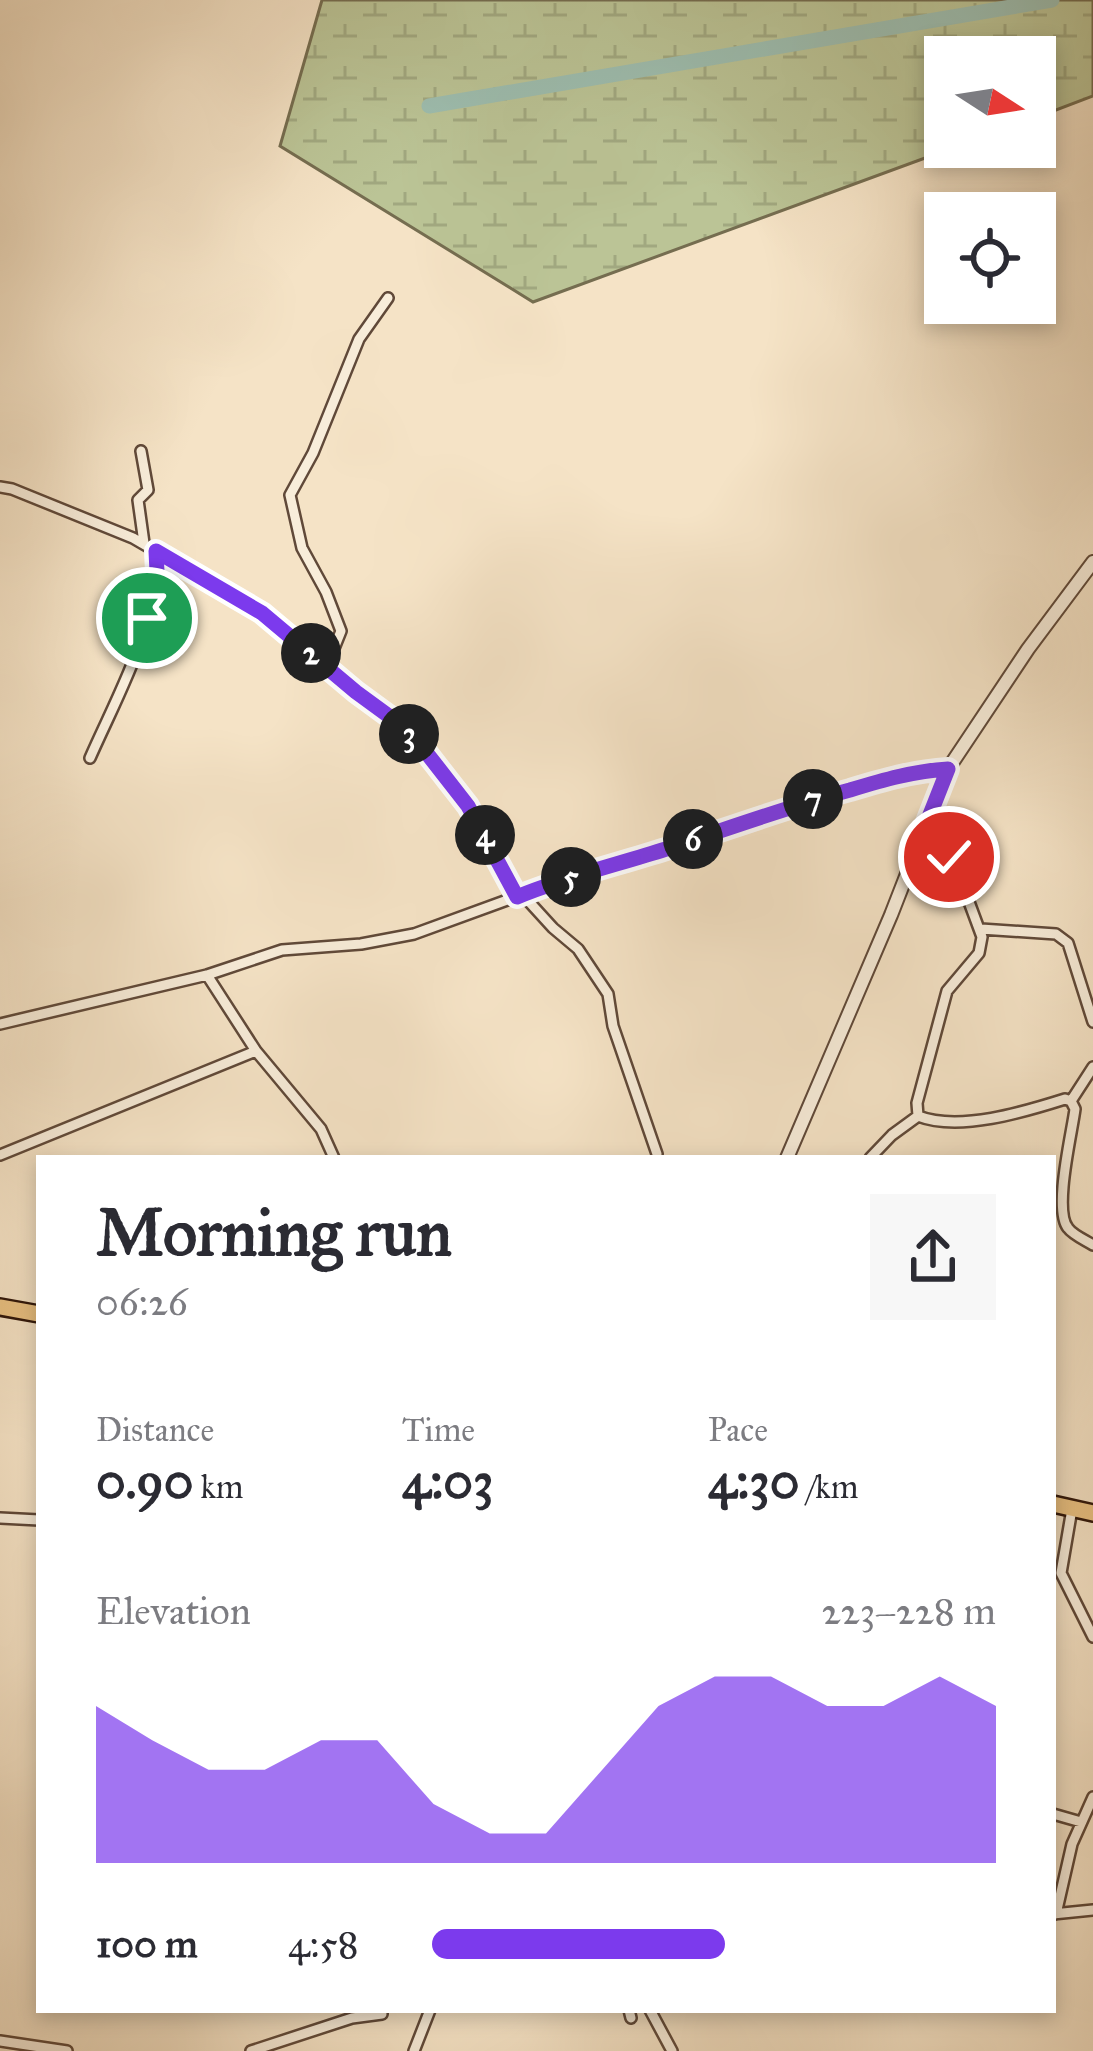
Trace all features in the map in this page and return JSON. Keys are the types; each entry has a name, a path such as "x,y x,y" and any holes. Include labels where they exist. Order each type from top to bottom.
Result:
{"main road":[{"path":"0,1306 36,1313"},
{"path":"1056,1505 1093,1513"}],"street":[{"path":"328,666 341,631 302,548 290,495 314,453 359,339 388,298"},
{"path":"141,452 148,490 138,500 144,544"},
{"path":"0,487 144,544 262,613 422,747 468,806 520,896 578,950 608,994 613,1026 657,1154"},
{"path":"90,758 147,618 157,572 156,551"},
{"path":"788,1155 870,967 948,769 1093,562"},
{"path":"0,1024 207,974 283,950 389,940 791,805 893,777 948,769"},
{"path":"918,1116 916,1103 947,991 979,953 982,929 955,864 920,840"},
{"path":"982,929 1056,934 1068,943 1093,1022"},
{"path":"207,974 256,1052 321,1129 333,1155"},
{"path":"0,1155 256,1052"},
{"path":"1071,1100 1093,1067"},
{"path":"918,1116 934,1121 996,1117 1071,1100"},
{"path":"1071,1100 1075,1108 1064,1222 1093,1245"},
{"path":"873,1155 918,1116"},
{"path":"1072,1509 1061,1574 1093,1637"},
{"path":"0,1519 36,1520"},
{"path":"1056,1906 1072,1844 1093,1797"},
{"path":"1056,1815 1081,1822"},
{"path":"1056,1914 1093,1910"},
{"path":"414,2051 429,2013"},
{"path":"652,2013 672,2051"},
{"path":"251,2051 352,2018 382,2014"},
{"path":"0,2042 67,2051"}],"green space":[{"path":"322,0 1093,0 1093,96 1056,110 1056,36 924,36 924,158 533,302 280,146"}],"waterway":[{"path":"429,106 1052,0"}],"route":[{"path":"147,618 157,572 156,551 262,613 422,747 468,806 517,897 776,810 931,770 948,769 920,840 949,857"}]}
